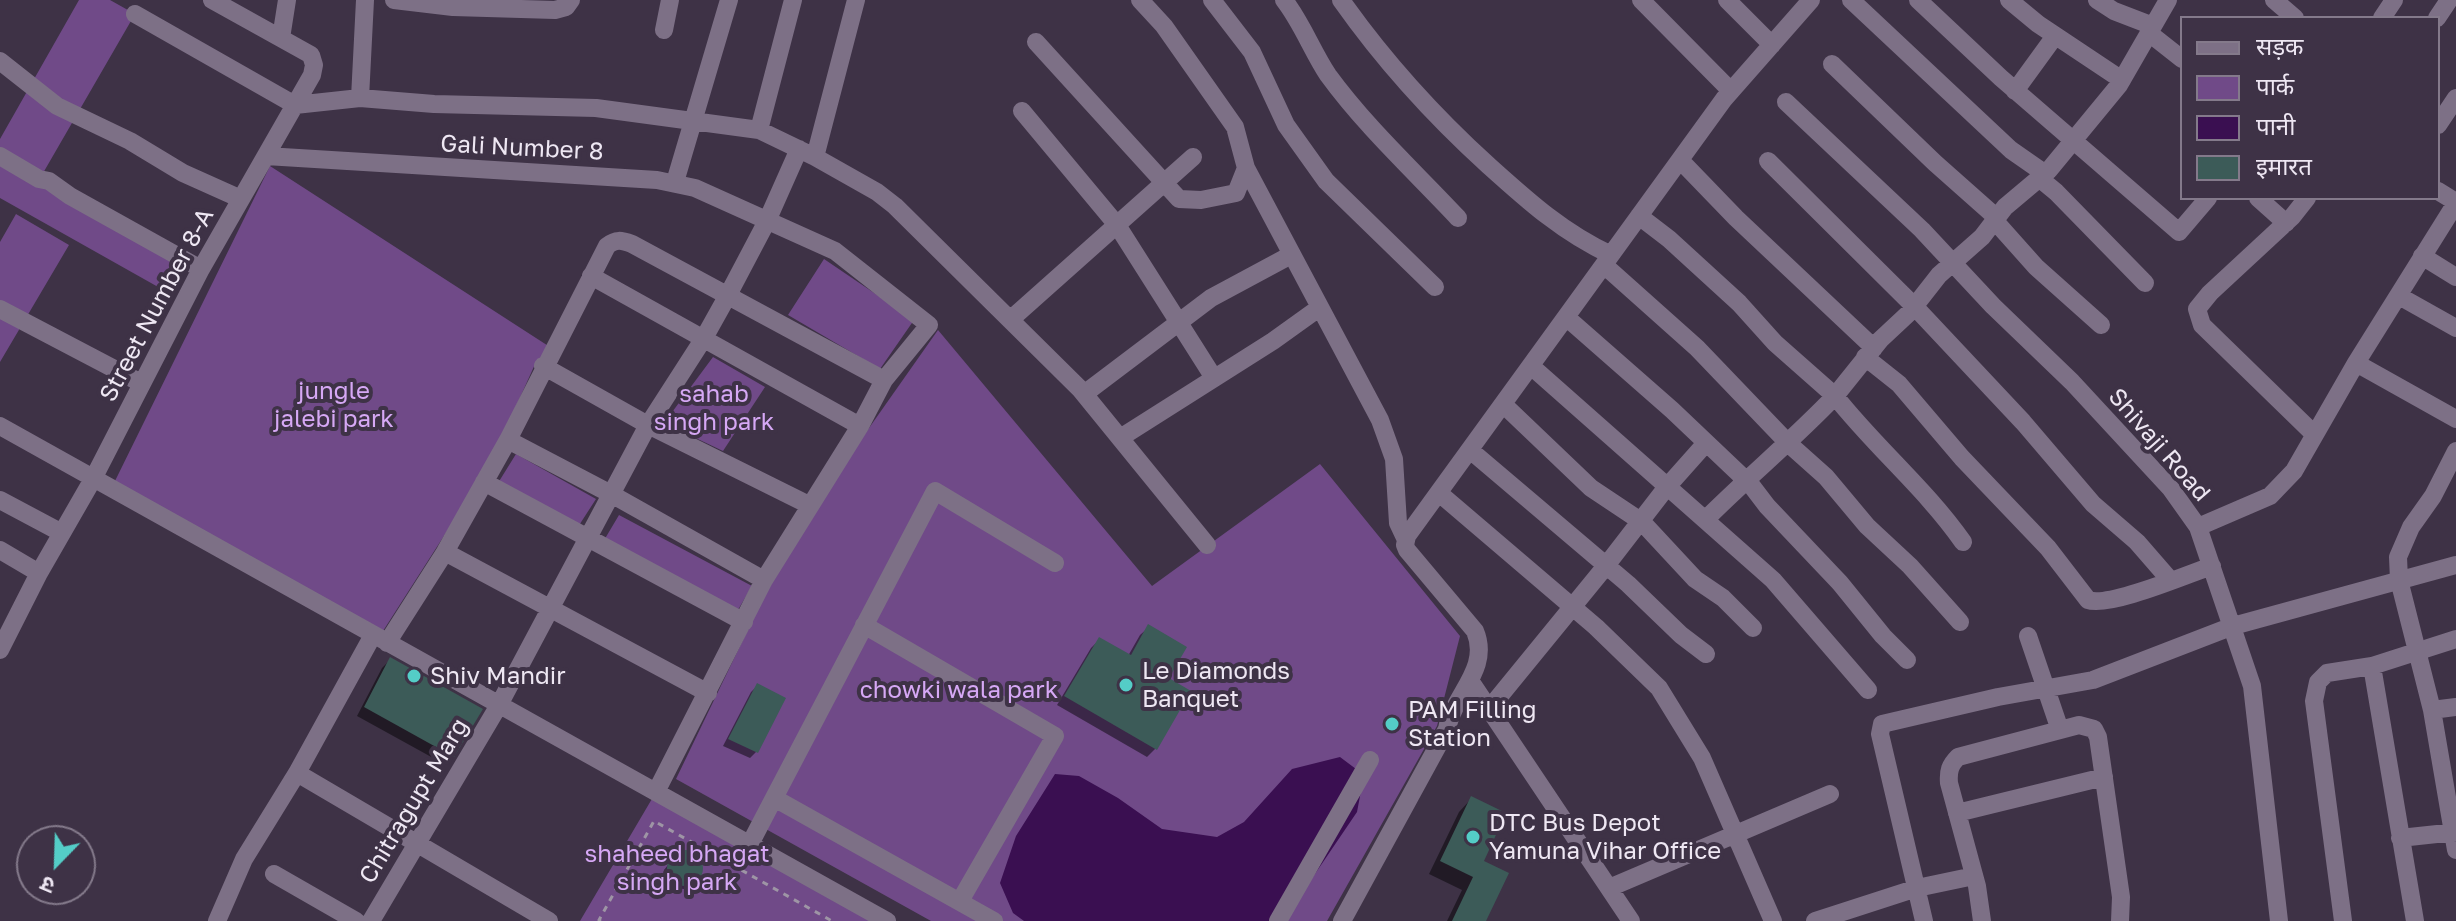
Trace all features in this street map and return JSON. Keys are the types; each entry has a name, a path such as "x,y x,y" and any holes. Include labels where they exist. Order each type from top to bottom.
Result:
{"street":[{"path":"212,0 234,6 281,38 287,0"},
{"path":"360,98 365,0"},
{"path":"394,0 555,10 566,7 571,0"},
{"path":"664,30 670,0"},
{"path":"675,182 729,0"},
{"path":"759,130 793,0"},
{"name":"Chitragupt Marg","path":"371,921 499,705 648,425 704,338 807,153 856,0"},
{"path":"1140,0 1171,35 1235,127 1246,168 1380,420 1394,459 1398,523 1407,550 1475,631 1479,648 1471,682 1342,921"},
{"path":"1212,0 1252,52 1286,125 1326,181 1435,287"},
{"path":"1284,0 1328,74 1357,112 1458,218"},
{"path":"1341,0 1375,48 1440,121 1515,190 1569,234 1608,260 1789,444 1826,477 1867,526 1910,566 1960,622"},
{"path":"1641,0 1731,91"},
{"path":"1727,0 1772,45"},
{"path":"1406,540 1731,91 1811,0"},
{"path":"1851,0 2041,176 2145,283"},
{"path":"1918,0 2015,91 2179,232 2206,200"},
{"path":"2009,0 2055,36 2122,80"},
{"path":"2097,0 2151,29 2180,57"},
{"path":"1706,519 1745,480 1789,444 1915,307 1939,275 1982,237 2005,207 2041,176 2122,80 2168,0"},
{"path":"2274,0 2293,16"},
{"path":"135,14 295,105 360,98 434,104 596,108 759,130 807,153 877,192 895,206 1084,394 1207,545"},
{"path":"2015,91 2055,36"},
{"name":"Street Number 8-A","path":"0,650 39,573 93,479 201,269 312,75 314,65 311,55 281,38"},
{"path":"1036,42 1179,199 1201,200 1236,193 1246,168"},
{"path":"0,61 57,106 130,141 183,173 241,199"},
{"path":"1832,64 1996,219 2036,267 2101,325"},
{"path":"2440,122 2456,98"},
{"name":"Shivaji Road","path":"1786,102 1953,262 2040,351 2171,489 2198,527 2270,496 2294,471 2356,363 2456,202"},
{"path":"1022,111 1117,225 1214,378"},
{"path":"0,156 201,269"},
{"name":"Gali Number 8","path":"266,156 675,182 695,188 835,251 929,325 884,380"},
{"path":"1010,320 1193,157"},
{"path":"1680,160 1899,384 1962,458 2048,548 2088,600 2096,603 2115,599 2212,566"},
{"path":"1768,161 1915,307 2023,422 2093,504 2137,542 2170,580"},
{"path":"2260,200 2286,223"},
{"path":"2305,200 2286,223 2197,309 2202,325 2314,434"},
{"path":"1639,216 1739,303 1775,343 1835,396 1963,542"},
{"path":"217,921 244,859 297,773 380,639 445,552 508,440 543,366 607,246 613,241 622,240 884,380 860,426 764,580 656,792"},
{"path":"1084,394 1211,298 1291,255"},
{"path":"2422,256 2456,277"},
{"path":"591,276 860,426"},
{"path":"2399,296 2456,328"},
{"path":"1120,438 1319,308"},
{"path":"0,309 141,383"},
{"path":"1566,317 1745,480 1907,660"},
{"path":"2356,363 2456,419"},
{"path":"543,366 648,425 809,505"},
{"path":"1531,366 1773,580 1868,690"},
{"path":"1503,404 1591,488 1642,522 1695,579 1723,598 1753,628"},
{"path":"0,426 887,921"},
{"path":"508,440 764,580"},
{"path":"1489,709 1642,522 1666,488 1706,443"},
{"path":"1470,450 1706,654"},
{"path":"2400,838 2455,838 2432,710 2399,580 2398,557 2411,527 2433,496 2456,451"},
{"path":"484,482 744,622"},
{"path":"750,844 935,491 1055,563"},
{"path":"1439,493 1573,607 1666,698 1702,758 1773,921"},
{"path":"0,500 62,533"},
{"path":"2198,527 2252,686 2279,921"},
{"path":"0,550 39,573"},
{"path":"445,552 708,693"},
{"path":"1924,921 1880,734 1882,724 1998,697 2093,680 2233,626 2456,565"},
{"path":"864,625 1055,736 960,901"},
{"path":"2028,636 2060,730"},
{"path":"2343,921 2314,701 2318,682 2327,673 2372,666 2456,639"},
{"path":"2372,666 2415,921"},
{"path":"1471,682 1631,921"},
{"path":"2432,710 2456,707"},
{"path":"1330,921 1440,724 1449,718"},
{"path":"1982,921 1948,773 1958,757 2079,725 2094,729 2121,897 2120,921"},
{"path":"1278,921 1370,760"},
{"path":"297,773 536,918"},
{"path":"1957,813 2104,777"},
{"path":"1609,888 1830,794"},
{"path":"774,798 994,921"},
{"path":"274,874 356,921"},
{"path":"1815,921 1917,888 1974,876"}],"path":[{"path":"601,921 654,821 829,920"}],"green space":[{"path":"79,0 110,0 135,14 39,180 185,260 167,292 0,198 0,139"},
{"name":"jungle jalebi park","path":"270,166 553,349 536,362 490,464 383,631 114,483"},
{"path":"16,214 69,245 0,362 0,242"},
{"path":"824,259 914,320 880,369 788,315"},
{"name":"chowki wala park","path":"938,330 1152,586 1320,464 1460,636 1437,726 1327,921 931,921 676,779 793,536"},
{"name":"sahab singh park","path":"713,357 765,387 723,451 664,423"},
{"path":"516,454 596,499 576,530 498,483"},
{"path":"619,515 752,586 735,615 603,542"},
{"name":"shaheed bhagat singh park","path":"656,792 886,921 580,921"}],"water":[{"path":"1340,757 1364,775 1357,812 1283,921 1024,921 1013,913 1000,883 1016,836 1055,774 1079,776 1118,798 1162,829 1217,837 1244,822 1292,769"}],"building":[{"name":"Le Diamonds Banquet","path":"1148,624 1187,647 1169,678 1191,691 1157,750 1064,696 1099,637 1131,655"},
{"name":"Shiv Mandir","path":"390,657 483,709 454,757 364,707"},
{"path":"757,683 786,698 758,753 728,739"},
{"name":"DTC Bus Depot Yamuna Vihar Office","path":"1471,796 1506,813 1484,861 1509,873 1486,921 1452,921 1473,877 1440,861"},
{"path":"685,850 698,855 703,868 698,881 685,886 672,881 667,868 672,855"}],"place":[{"name":"Shiv Mandir","path":"414,676"},
{"name":"Le Diamonds Banquet","path":"1126,685"},
{"name":"PAM Filling Station","path":"1392,724"},
{"name":"DTC Bus Depot Yamuna Vihar Office","path":"1473,837"}]}
